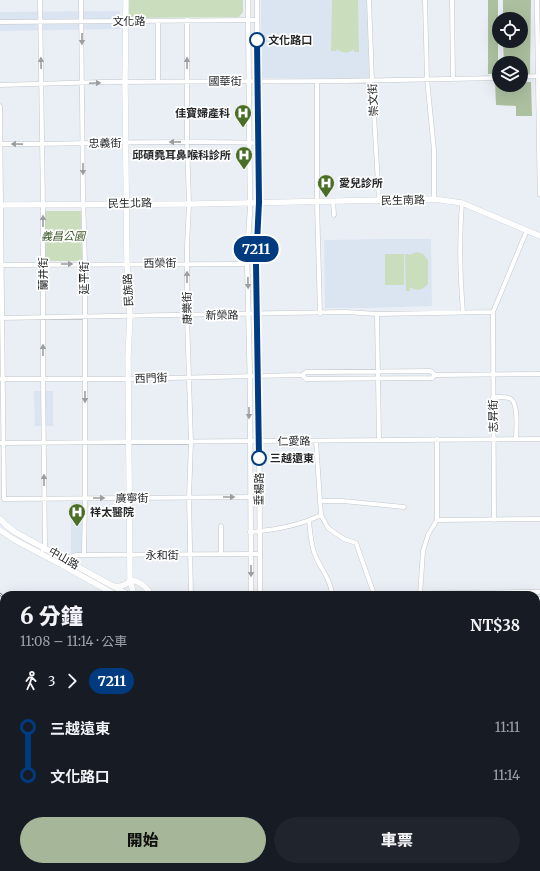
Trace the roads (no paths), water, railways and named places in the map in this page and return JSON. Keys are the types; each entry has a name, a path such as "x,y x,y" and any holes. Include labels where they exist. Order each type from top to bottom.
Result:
{"main road":[{"name":"民族路","path":"126,0 125,82 127,264 130,317 128,379 129,591"},
{"name":"民生南路","path":"259,202 333,202 434,199 462,203 540,236"},
{"name":"民生北路","path":"1,205 259,202"},
{"name":"中山路","path":"0,519 10,528 122,591"},
{"name":"中山路","path":"0,530 107,591"},
{"path":"60,563 65,558"},
{"name":"民族路","path":"130,580 133,591"},
{"path":"114,586 123,586 130,580 137,581 143,584 148,591"}],"street":[{"name":"蘭井街","path":"40,0 44,205 43,379 45,548"},
{"name":"延平街","path":"81,0 85,264 84,555"},
{"name":"垂楊路","path":"248,0 250,202 247,264 250,377 249,442 251,591"},
{"name":"垂楊路","path":"257,0 259,202 256,257 259,376 260,591"},
{"name":"崇文街","path":"369,0 379,201"},
{"path":"425,0 427,79 433,134 434,199"},
{"path":"452,0 453,79"},
{"path":"537,0 540,194"},
{"name":"康樂街","path":"186,20 189,204 187,316 191,442 189,497 191,591"},
{"name":"文化路","path":"0,22 257,20"},
{"path":"158,21 158,82"},
{"path":"528,77 538,76"},
{"name":"國華街","path":"0,85 42,83 492,78"},
{"path":"317,81 317,202 320,314"},
{"path":"0,106 2,443 4,499 0,503"},
{"name":"忠義街","path":"0,144 187,142 259,143"},
{"path":"333,202 334,215"},
{"path":"462,203 460,279 464,312"},
{"path":"493,312 527,230"},
{"name":"西榮街","path":"1,265 187,263 247,264"},
{"name":"新榮路","path":"1,318 320,314 346,312 377,314 493,312"},
{"name":"志昇街","path":"493,312 494,520"},
{"path":"377,314 379,440"},
{"name":"西門街","path":"2,379 250,377 302,375 306,372 378,371 431,371 435,375"},
{"name":"西門街","path":"302,375 306,378 432,378 435,375 540,374"},
{"path":"493,397 506,397 514,402 516,411 516,439"},
{"path":"420,591 423,551 428,535 437,520 437,439"},
{"name":"仁愛路","path":"2,443 540,439"},
{"path":"316,441 321,515 328,528 344,539 356,543 373,591"},
{"name":"廣寧街","path":"4,499 259,497"},
{"path":"321,501 343,501 404,507"},
{"path":"250,532 285,527 309,521 321,515"},
{"path":"437,520 540,519"},
{"path":"309,521 314,553 328,579 332,591"},
{"path":"221,554 222,526"},
{"path":"41,553 45,548"},
{"name":"永和街","path":"65,558 77,555 260,554"}],"place":[{"name":"文化路口","path":"257,40"},
{"name":"佳寶婦產科","path":"243,128"},
{"name":"邱碩堯耳鼻喉科診所","path":"244,170"},
{"name":"愛兒診所","path":"326,198"},
{"name":"三越遠東","path":"259,458"},
{"name":"祥太醫院","path":"77,527"}],"park label":[{"name":"義昌公園","path":"63,236"}]}
